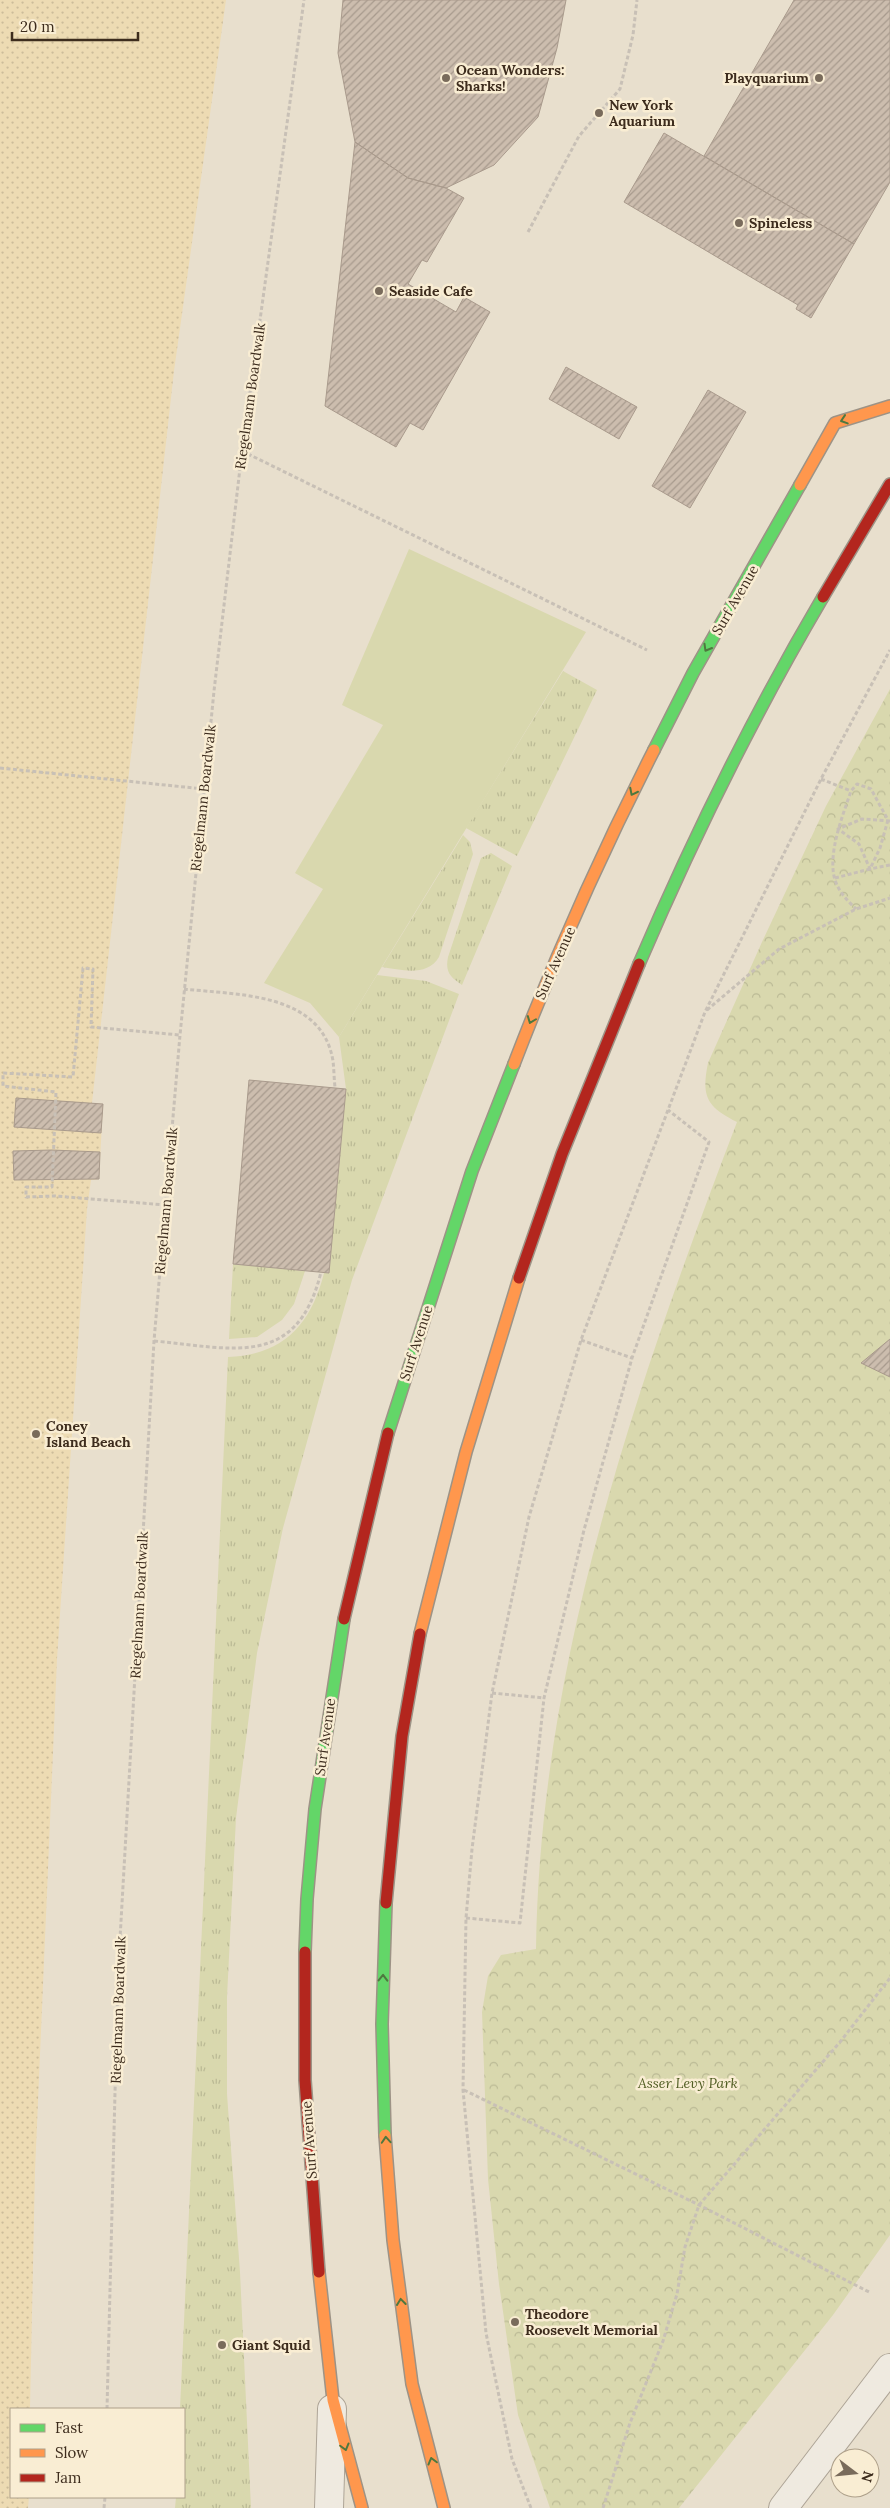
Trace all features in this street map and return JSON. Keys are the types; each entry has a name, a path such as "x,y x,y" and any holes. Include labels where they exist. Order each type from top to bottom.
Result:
{"main road":[{"name":"Surf Avenue","path":"362,2508 333,2400 316,2248 305,2080 304,1990 307,1899 316,1800 342,1628 386,1440 472,1171 539,1000 615,828 693,673 835,423 890,406"},
{"path":"444,2508 412,2388 391,2228 381,2071 385,1895 404,1717 418,1644 442,1539 492,1357 548,1190 613,1021 691,849 779,675 890,484"}],"street":[{"path":"783,2508 890,2368"},
{"name":"Surf Avenue","path":"329,2508 333,2400"}],"path":[{"name":"Riegelmann Boardwalk","path":"107,2408 118,1974 154,1341 184,989 214,691 242,451 304,0"},
{"path":"528,232 579,136 620,88 633,35 637,0"},
{"path":"242,451 646,650"},
{"path":"531,2508 512,2459 486,2333 463,2090 466,1918 472,1849 492,1693 529,1516 581,1340 705,1012 821,779 890,650"},
{"path":"0,768 204,789"},
{"path":"821,779 851,791"},
{"path":"856,909 842,894 834,878 834,849 838,829 851,791 857,784 871,789 889,819 880,848 870,869"},
{"path":"838,829 862,819 889,819"},
{"path":"838,829 859,844 870,869"},
{"path":"834,878 890,865"},
{"path":"705,1012 779,950 856,909 890,898"},
{"path":"166,1205 55,1196 26,1197 26,1187 52,1187 52,1150 56,1092 3,1086 3,1074 73,1078 83,968 93,969 91,1027 180,1035"},
{"path":"184,989 262,998 295,1009 310,1019 322,1034 333,1060 334,1088"},
{"path":"466,1918 520,1923 544,1698 584,1530 632,1358 709,1142 668,1110"},
{"path":"154,1341 234,1348 273,1342 286,1336 308,1309 321,1272"},
{"path":"581,1340 632,1358"},
{"path":"492,1693 544,1698"},
{"path":"603,2508 630,2423 664,2341 677,2294 685,2247 699,2204 840,2042 890,1978"},
{"path":"463,2090 699,2204 868,2292"}],"green space":[{"path":"409,549 586,632 339,1037 310,1003 264,983 323,889 295,873 383,725 342,705"},
{"path":"563,671 597,690 517,856 466,828"},
{"name":"Asser Levy Park","path":"890,689 890,2235 833,2315 679,2508 550,2508 518,2415 499,2284 488,2179 482,2012 488,1976 501,1955 536,1949 542,1842 555,1736 575,1631 600,1527 630,1424 664,1323 737,1122 719,1111 709,1100 705,1084 708,1063 826,806"},
{"path":"463,835 470,842 473,854 439,957 434,963 421,970 414,971 382,967"},
{"path":"491,853 512,866 462,985 449,974 447,967 448,957 481,858"},
{"path":"377,975 426,981 459,994 352,1280 283,1528 257,1653 236,1818 227,1997 227,2094 240,2272 251,2508 175,2508 176,2498 185,2498 185,2408 180,2408 228,1357 247,1355 264,1350 292,1334 311,1308 324,1273 329,1273 346,1089 339,1037"},
{"path":"233,1264 305,1271 294,1304 282,1320 257,1337 229,1339"}],"sand":[{"name":"Coney Island Beach","path":"0,0 226,0 174,371 92,1103 103,1104 99,1179 91,1180 87,1209 57,1659 35,2171 30,2408 10,2408 10,2498 29,2498 28,2508 0,2508"}],"building":[{"name":"Ocean Wonders: Sharks!","path":"343,0 566,0 557,48 538,117 494,165 446,188 408,178 355,142 338,53"},
{"name":"Playquarium","path":"794,0 890,0 890,182 854,244 704,156"},
{"name":"Spineless","path":"664,133 854,244 811,318 796,309 798,305 624,202"},
{"name":"Seaside Cafe","path":"355,142 408,178 446,188 464,198 427,262 422,260 408,284 456,312 464,297 490,312 423,430 410,423 396,447 325,406"},
{"path":"566,367 637,407 619,439 549,399"},
{"path":"708,390 746,412 690,508 652,486"},
{"path":"249,1080 346,1089 329,1273 233,1264"},
{"path":"16,1098 103,1104 101,1133 14,1127"},
{"path":"13,1151 100,1152 99,1179 14,1180"},
{"path":"890,1339 890,1377 861,1363"}],"traffic: fast":[{"path":"654,750 693,673 800,485"},
{"path":"639,964 725,777 797,641 823,597"},
{"path":"388,1433 472,1171 514,1064"},
{"path":"305,1952 307,1899 315,1809 344,1619"},
{"path":"385,2135 382,2024 386,1903"}],"traffic: slow":[{"path":"800,485 835,423 890,406"},
{"path":"514,1064 580,905 654,750"},
{"path":"420,1634 466,1452 519,1278"},
{"path":"385,2135 393,2240 412,2384 444,2508"},
{"path":"319,2272 333,2400 362,2508"}],"traffic: jam":[{"path":"823,597 890,484"},
{"path":"519,1278 562,1154 639,964"},
{"path":"344,1619 388,1433"},
{"path":"386,1903 402,1736 420,1634"},
{"path":"305,1952 305,2080 319,2272"}],"place":[{"name":"Ocean Wonders: Sharks!","path":"446,78"},
{"name":"Playquarium","path":"819,78"},
{"name":"New York Aquarium","path":"599,113"},
{"name":"Spineless","path":"739,223"},
{"name":"Seaside Cafe","path":"379,291"},
{"name":"Coney Island Beach","path":"36,1434"},
{"name":"Theodore Roosevelt Memorial","path":"515,2322"},
{"name":"Giant Squid","path":"222,2345"}]}
